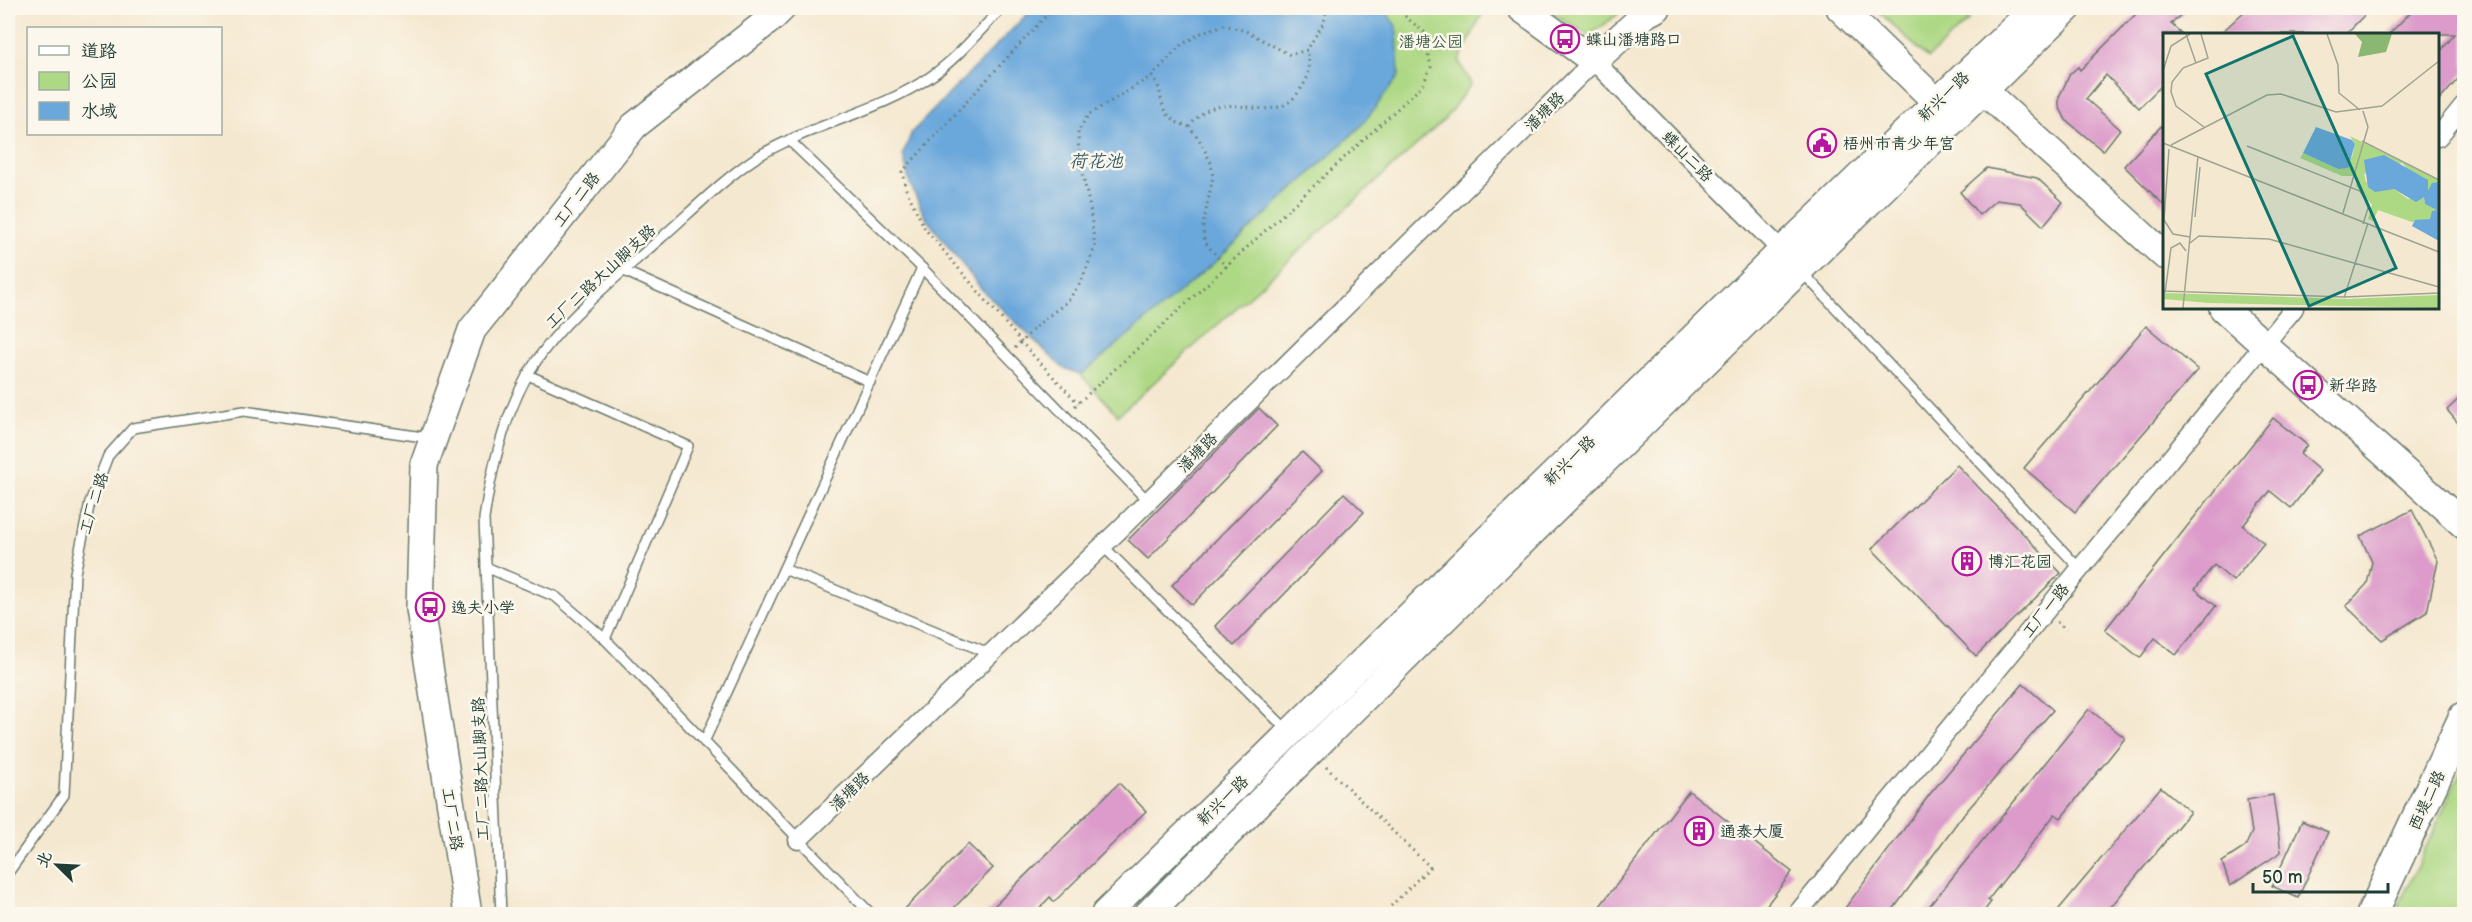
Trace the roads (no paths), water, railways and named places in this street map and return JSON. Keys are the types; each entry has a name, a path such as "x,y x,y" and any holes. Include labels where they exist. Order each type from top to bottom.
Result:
{"main road":[{"name":"西堤二路","path":"2372,915 2464,717"},
{"name":"西堤二路","path":"2395,915 2464,765"}],"street":[{"name":"工厂二路","path":"468,915 420,609 424,465 472,330 634,126 782,8"},
{"name":"蝶山二路","path":"1521,8 1594,61 1790,259"},
{"path":"1594,61 1647,13 1657,8"},
{"path":"1840,8 1945,110"},
{"name":"新兴一路","path":"1974,82 2035,8"},
{"name":"新兴一路","path":"1105,915 1300,742 1790,259 1974,82 2068,8"},
{"name":"潘塘路","path":"798,840 1103,546 1594,61"},
{"path":"1974,82 2163,254"},
{"path":"2439,136 2464,105"},
{"path":"2224,309 2464,525"},
{"name":"工厂一路","path":"1797,915 2293,309"},
{"name":"新兴一路","path":"1155,912 1300,742"}],"lane":[{"name":"工厂二路大山脚支路","path":"501,915 484,519 490,473 508,418 528,375 554,340 624,272 728,179 757,158 789,140 905,91 930,77 955,57 1002,8"},
{"path":"789,140 922,267 1148,501"},
{"path":"1790,259 2079,568"},
{"path":"704,742 922,267"},
{"path":"624,272 870,382"},
{"path":"528,375 688,446 605,639"},
{"name":"工厂二路","path":"8,873 64,795 75,573 90,502 108,456 134,428 244,411 434,439"},
{"path":"1103,546 1300,742"},
{"path":"486,567 556,597 605,639 871,915"},
{"path":"784,568 991,654"}],"water":[{"name":"荷花池","path":"1033,8 1378,8 1386,12 1397,27 1399,76 1361,126 1215,262 1081,375 1062,367 983,291 925,217 909,181 903,154 912,132"}],"place":[{"name":"蝶山潘塘路口","path":"1565,39"},
{"name":"梧州市青少年宫","path":"1822,143"},
{"name":"新华路","path":"2308,385"},
{"name":"博汇花园","path":"1967,561"},
{"name":"逸夫小学","path":"430,607"},
{"name":"通泰大厦","path":"1699,831"}],"park label":[{"name":"潘塘公园","path":"1431,41"}]}
